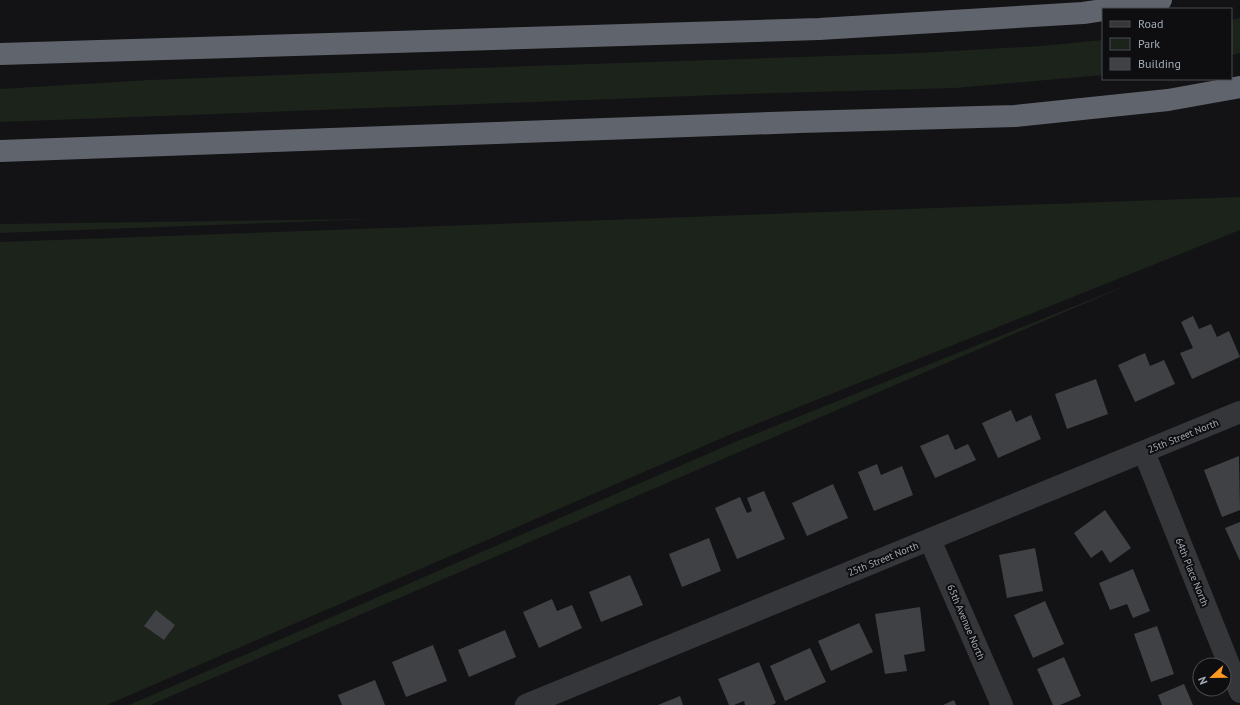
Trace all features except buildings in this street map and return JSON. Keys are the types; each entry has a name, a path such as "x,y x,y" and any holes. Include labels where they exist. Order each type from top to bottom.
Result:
{"highway":[{"path":"1114,8 1161,0"},
{"path":"0,54 818,28 1083,13 1102,10"},
{"path":"0,151 800,122 1014,116 1168,100 1240,86"}],"street":[{"name":"25th Street North","path":"526,705 1240,412"},
{"name":"64th Place North","path":"1144,452 1240,692"},
{"name":"65th Avenue North","path":"930,540 1002,705"}],"green space":[{"path":"1240,18 1240,53 1232,55 1232,20"},
{"path":"1102,40 1102,75 955,88 745,94 0,122 0,89 149,80 918,53 1041,46"},
{"path":"1240,197 1240,230 729,435 107,705 0,705 0,242"},
{"path":"375,219 0,233 0,224"},
{"path":"1135,282 150,705 129,705 735,442"}]}
